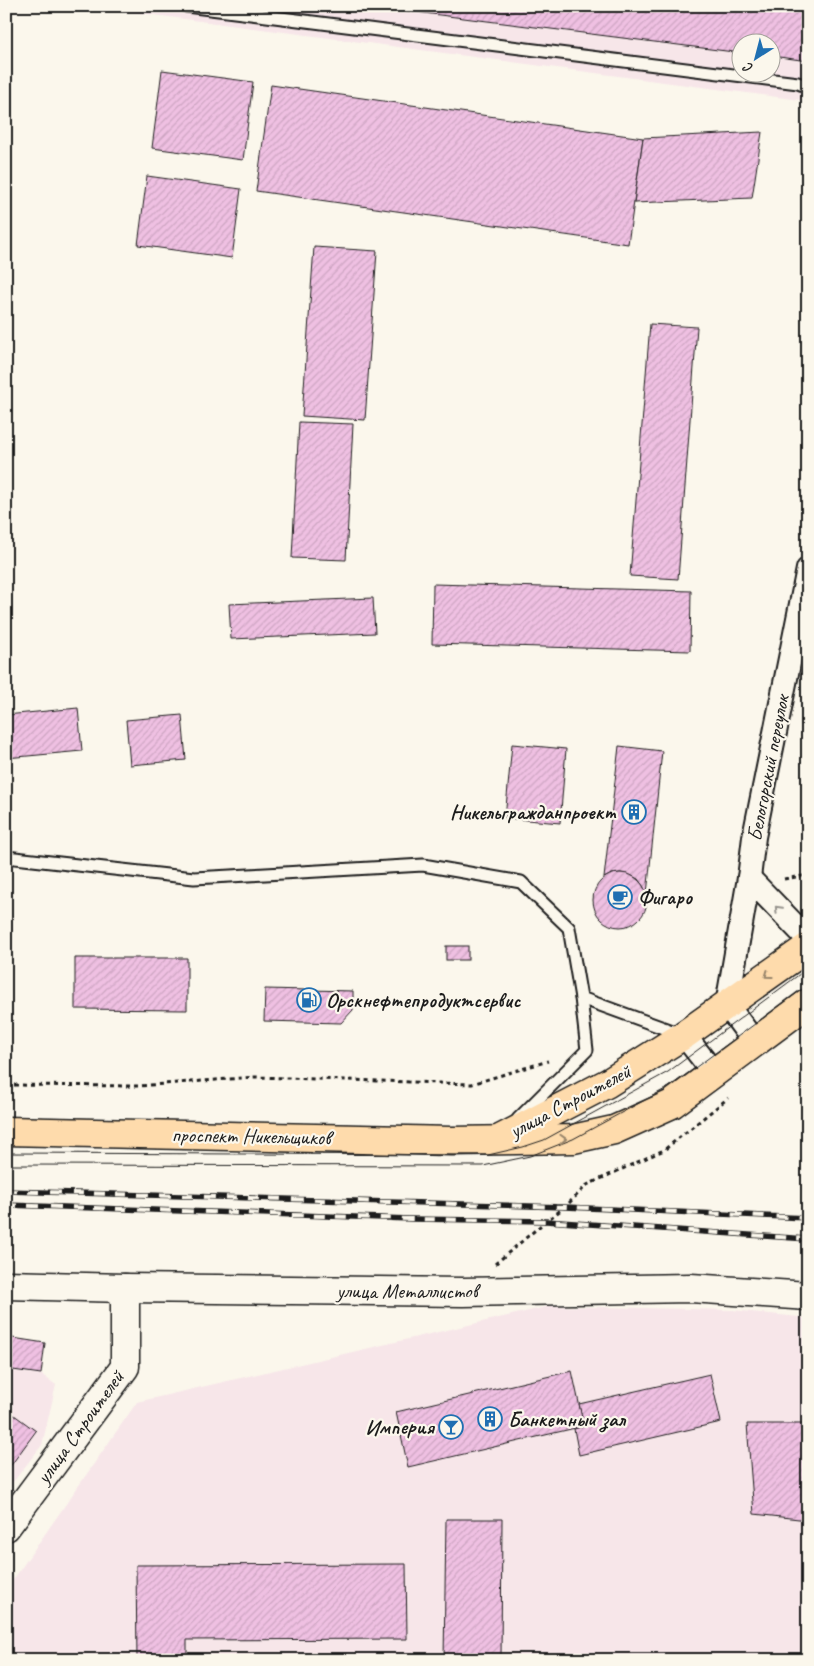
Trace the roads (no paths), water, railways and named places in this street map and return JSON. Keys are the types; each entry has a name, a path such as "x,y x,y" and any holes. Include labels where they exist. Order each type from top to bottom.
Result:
{"main road":[{"name":"улица Строителей","path":"496,1141 608,1083 684,1036 808,947"},
{"name":"улица Строителей","path":"496,1141 573,1139 614,1130 672,1104 808,1003"},
{"name":"проспект Никельщиков","path":"6,1130 496,1141"},
{"name":"улица Металлистов","path":"6,1285 463,1292 691,1288 808,1296"},
{"name":"улица Строителей","path":"6,1527 125,1367 125,1288"}],"street":[{"name":"Белогорский переулок","path":"727,1005 749,878 754,837 807,581"},
{"path":"749,878 808,939"},
{"path":"727,1005 755,1043"},
{"path":"684,1036 714,1073"}],"lane":[{"path":"186,6 798,83 808,87"},
{"path":"6,857 194,878 423,865 521,882 569,928 581,998 587,1050 496,1141"},
{"path":"581,998 684,1036"}],"tram line":[{"path":"6,1153 488,1155 523,1147 544,1140 668,1072 808,968"},
{"path":"6,1165 483,1166 530,1156 573,1139 669,1087 808,985"}],"railway":[{"path":"6,1191 565,1207 808,1218"},
{"path":"6,1205 411,1219 546,1221 808,1239"}],"place":[{"name":"Никельгражданпроект","path":"634,812"},
{"name":"Фигаро","path":"620,897"},
{"name":"Орскнефтепродуктсервис","path":"309,1000"},
{"name":"Банкетный зал","path":"490,1419"},
{"name":"Империя","path":"451,1427"}]}
